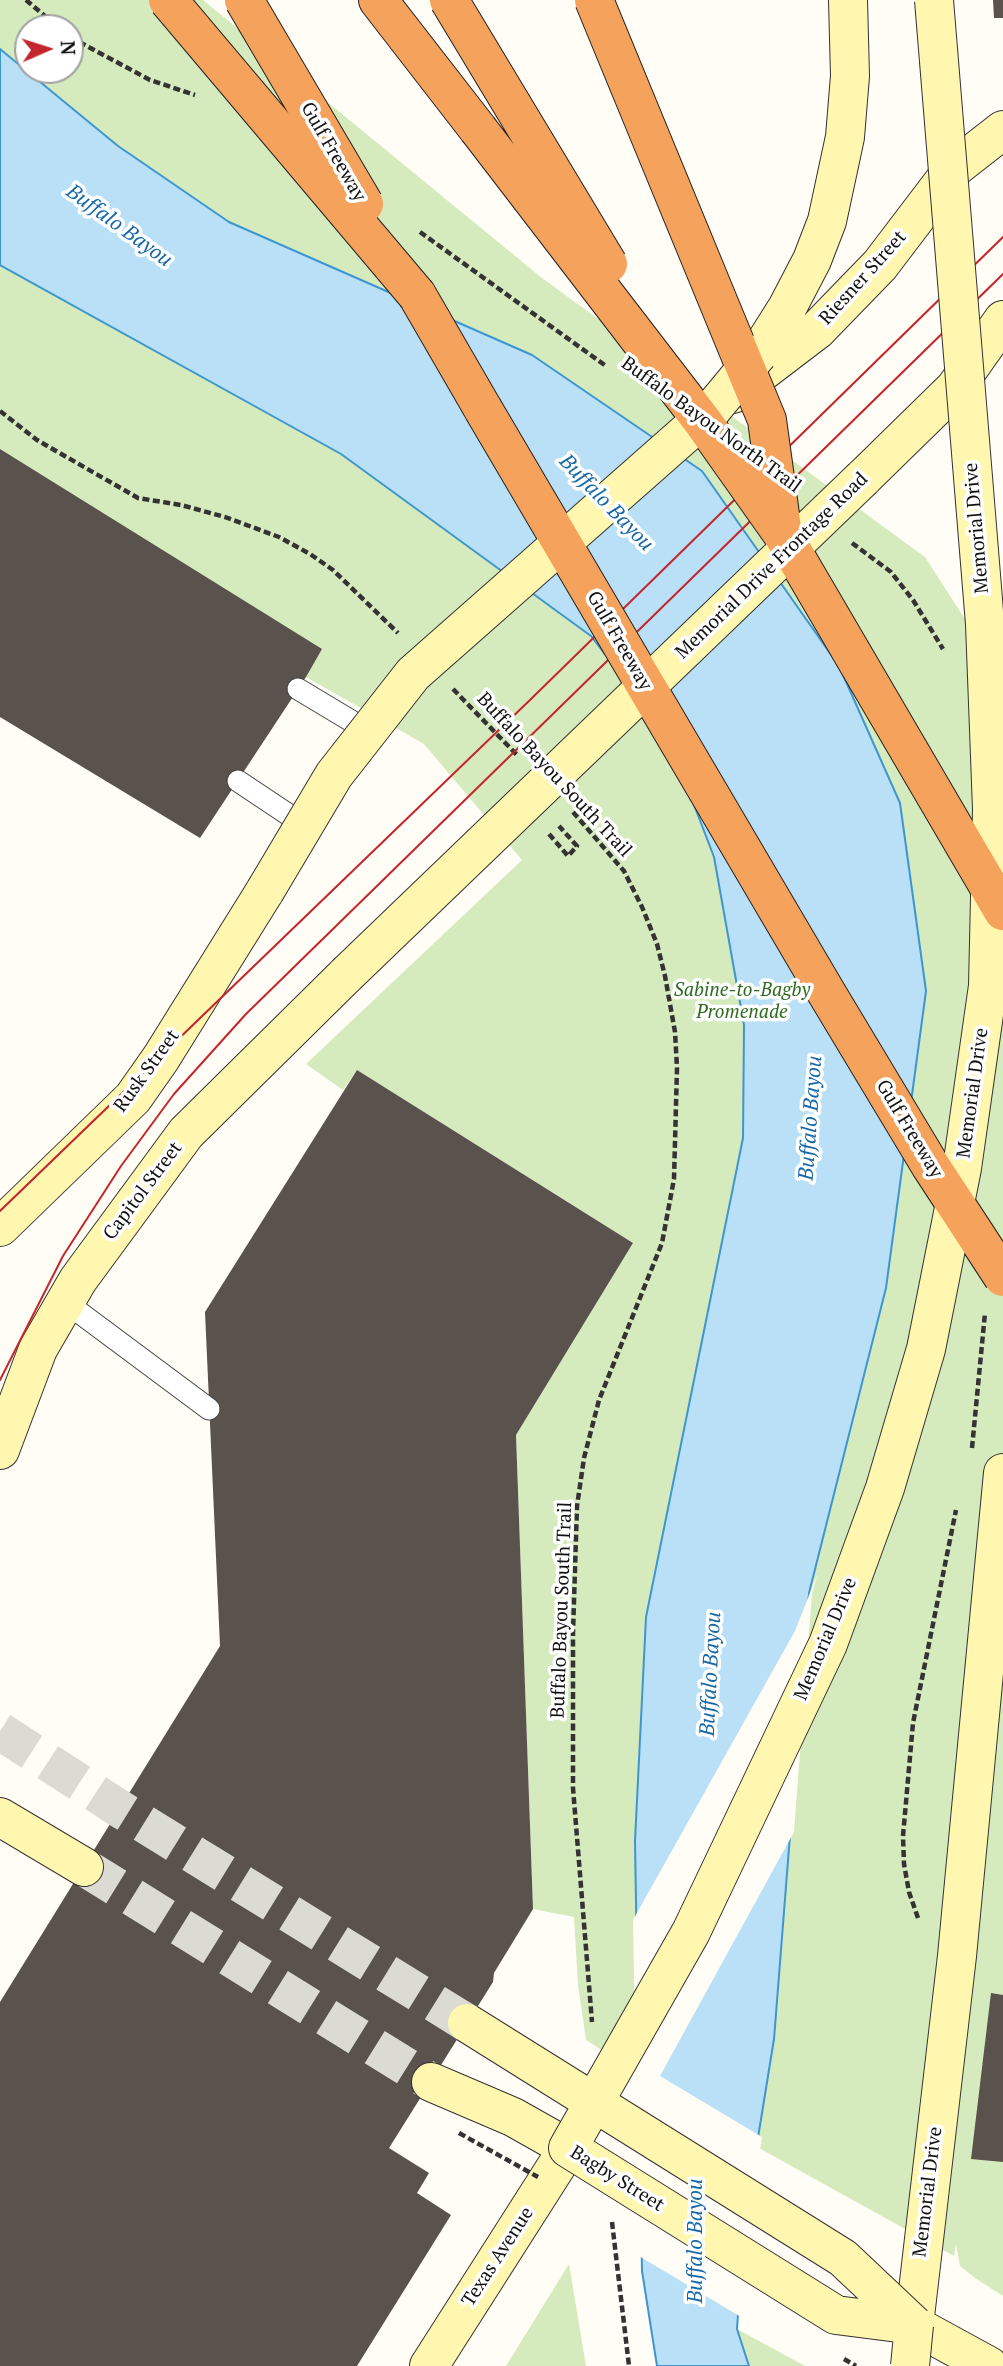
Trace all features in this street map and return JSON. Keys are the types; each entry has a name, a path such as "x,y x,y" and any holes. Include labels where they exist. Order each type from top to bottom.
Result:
{"highway":[{"path":"168,0 417,295"},
{"name":"Gulf Freeway","path":"244,0 826,992 930,1165 1003,1277"},
{"path":"378,0 706,417"},
{"path":"449,0 706,417 819,594 1003,911"},
{"path":"594,0 767,420 783,535"}],"street":[{"path":"304,825 334,775 413,674 706,417 763,361 812,260 827,221 845,137 850,76 848,0"},
{"name":"Memorial Drive","path":"568,2148 691,1932 828,1644 885,1488 926,1349 962,1168 988,986 992,809 985,624 934,0"},
{"name":"Riesner Street","path":"763,361 817,330 880,265 953,169 1003,130"},
{"name":"Memorial Drive Frontage Road","path":"346,975 955,388 1003,320"},
{"name":"Rusk Street","path":"0,1227 133,1098 304,825"},
{"name":"Capitol Street","path":"0,1450 38,1349 64,1301 186,1133 346,975"},
{"name":"Memorial Drive","path":"909,2366 957,1956 1003,1474"},
{"path":"0,1817 84,1867"},
{"name":"Bagby Street","path":"467,2024 842,2258 914,2325 989,2366"},
{"name":"Bagby Street","path":"431,2082 513,2117 568,2148 836,2315 914,2325"},
{"name":"Texas Avenue","path":"429,2366 568,2148"}],"lane":[{"path":"298,689 368,732"},
{"path":"238,780 304,825"},
{"path":"64,1301 209,1409"}],"path":[{"path":"26,0 42,14"},
{"path":"84,45 150,80 196,96"},
{"name":"Buffalo Bayou North Trail","path":"409,224 611,369"},
{"path":"0,411 37,440 138,498 181,505 225,517 279,537 310,554 333,570 404,639"},
{"path":"846,539 891,572 914,600 945,654"},
{"name":"Buffalo Bayou South Trail","path":"452,688 519,757"},
{"name":"Buffalo Bayou South Trail","path":"567,806 593,832 624,871 642,907 657,944 665,976 675,1032 677,1068 674,1179 662,1243 599,1399 584,1458 577,1506 573,1633 573,1788 593,2028"},
{"path":"612,2219 629,2366"}],"green space":[{"name":"Sabine-to-Bagby Promenade","path":"0,0 203,0 542,278 925,557 1003,678 1003,2296 960,2266 956,2244 954,2256 757,2147 586,2040 578,1985 574,1917 533,1909 516,1435 633,1243 357,1070 343,1090 306,1064 522,860 424,744 306,677 0,449"},
{"path":"569,2264 586,2366 506,2366"},
{"path":"737,2329 805,2366 749,2366"}],"water":[{"name":"Buffalo Bayou","path":"0,49 14,61 14,84 43,84 118,146 229,222 532,355 702,471 839,666 900,803 926,991 886,1288 809,1593 774,2039 744,2224 737,2329 749,2366 657,2366 642,2271 635,1841 646,1617 743,1138 744,1025 714,857 668,737 591,636 341,454 0,265"}],"pier":[{"path":"817,1575 812,1594 794,1832 660,2076 762,2137 748,2224 741,2317 639,2256 633,1920 795,1631"}],"building":[{"path":"993,0 1003,0 1003,18 994,18"},
{"path":"0,449 322,649 200,838 0,717"},
{"path":"357,1070 633,1243 516,1435 533,1909 494,1973 493,1982 389,2148 429,2173 417,2193 451,2215 357,2366 0,2366 0,2002 220,1646 205,1312"},
{"path":"991,1993 1003,1995 1003,2162 971,2159"}],"tunnel":[{"path":"0,1731 120,1809 467,2023"},
{"path":"84,1867 431,2082"}],"tram line":[{"path":"0,1211 531,699 1003,237"},
{"path":"0,1380 63,1256 121,1166 174,1094 246,1014 1003,274"}]}
